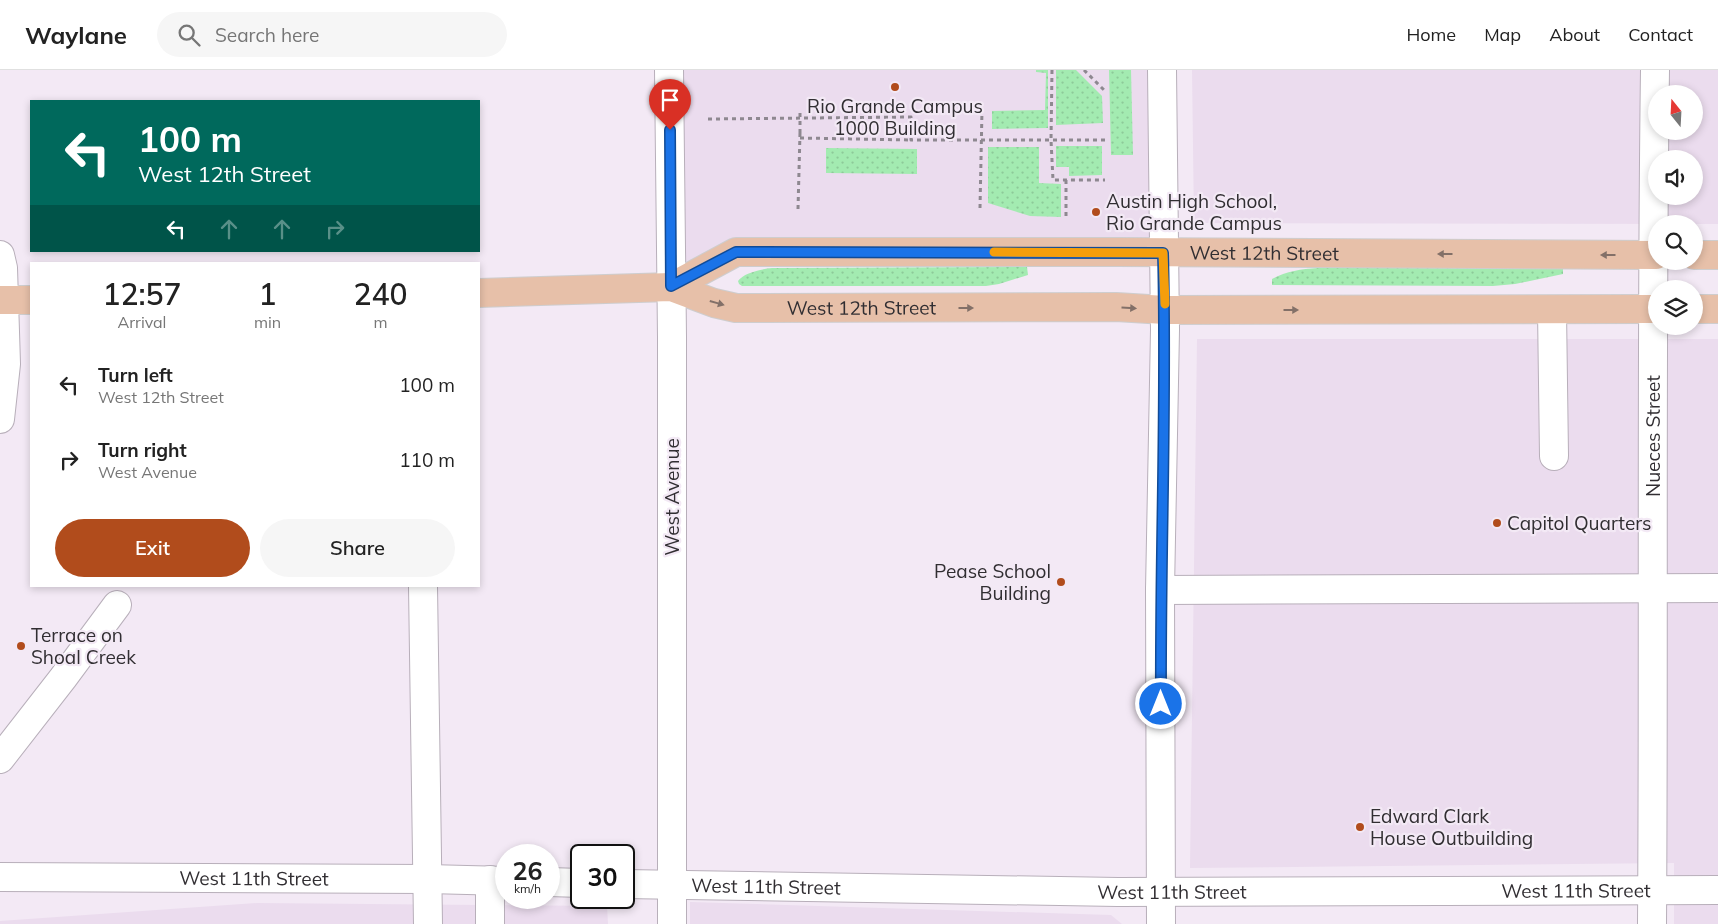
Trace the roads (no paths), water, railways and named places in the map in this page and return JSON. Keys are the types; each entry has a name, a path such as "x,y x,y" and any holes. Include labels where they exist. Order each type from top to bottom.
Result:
{"main road":[{"name":"West 12th Street","path":"671,286 736,252 1648,255"},
{"path":"1703,255 1718,255"},
{"name":"West 12th Street","path":"480,293 671,286 714,303 736,308 1116,307 1165,310 1648,309"},
{"path":"2,300 30,300"},
{"path":"1703,309 1718,309"}],"street":[{"name":"West Avenue","path":"669,70 672,337 672,924"},
{"path":"1162,70 1165,310 1160,590 1162,924"},
{"name":"Nueces Street","path":"1654,215 1655,70"},
{"path":"0,255 6,364 0,419"},
{"path":"1552,310 1554,456"},
{"name":"Nueces Street","path":"1652,924 1654,335"},
{"path":"423,587 428,924"},
{"path":"1160,590 1718,588"},
{"path":"0,759 117,605"},
{"name":"West 11th Street","path":"0,877 495,881"},
{"name":"West 11th Street","path":"635,884 1162,892 1718,890"},
{"path":"490,924 495,897"}],"place":[{"name":"Rio Grande Campus 1000 Building","path":"895,87"},
{"name":"Austin High School, Rio Grande Campus","path":"1096,212"},
{"name":"Capitol Quarters","path":"1497,523"},
{"name":"Pease School Building","path":"1061,582"},
{"name":"Terrace on Shoal Creek","path":"21,646"},
{"name":"Edward Clark House Outbuilding","path":"1360,827"}]}
